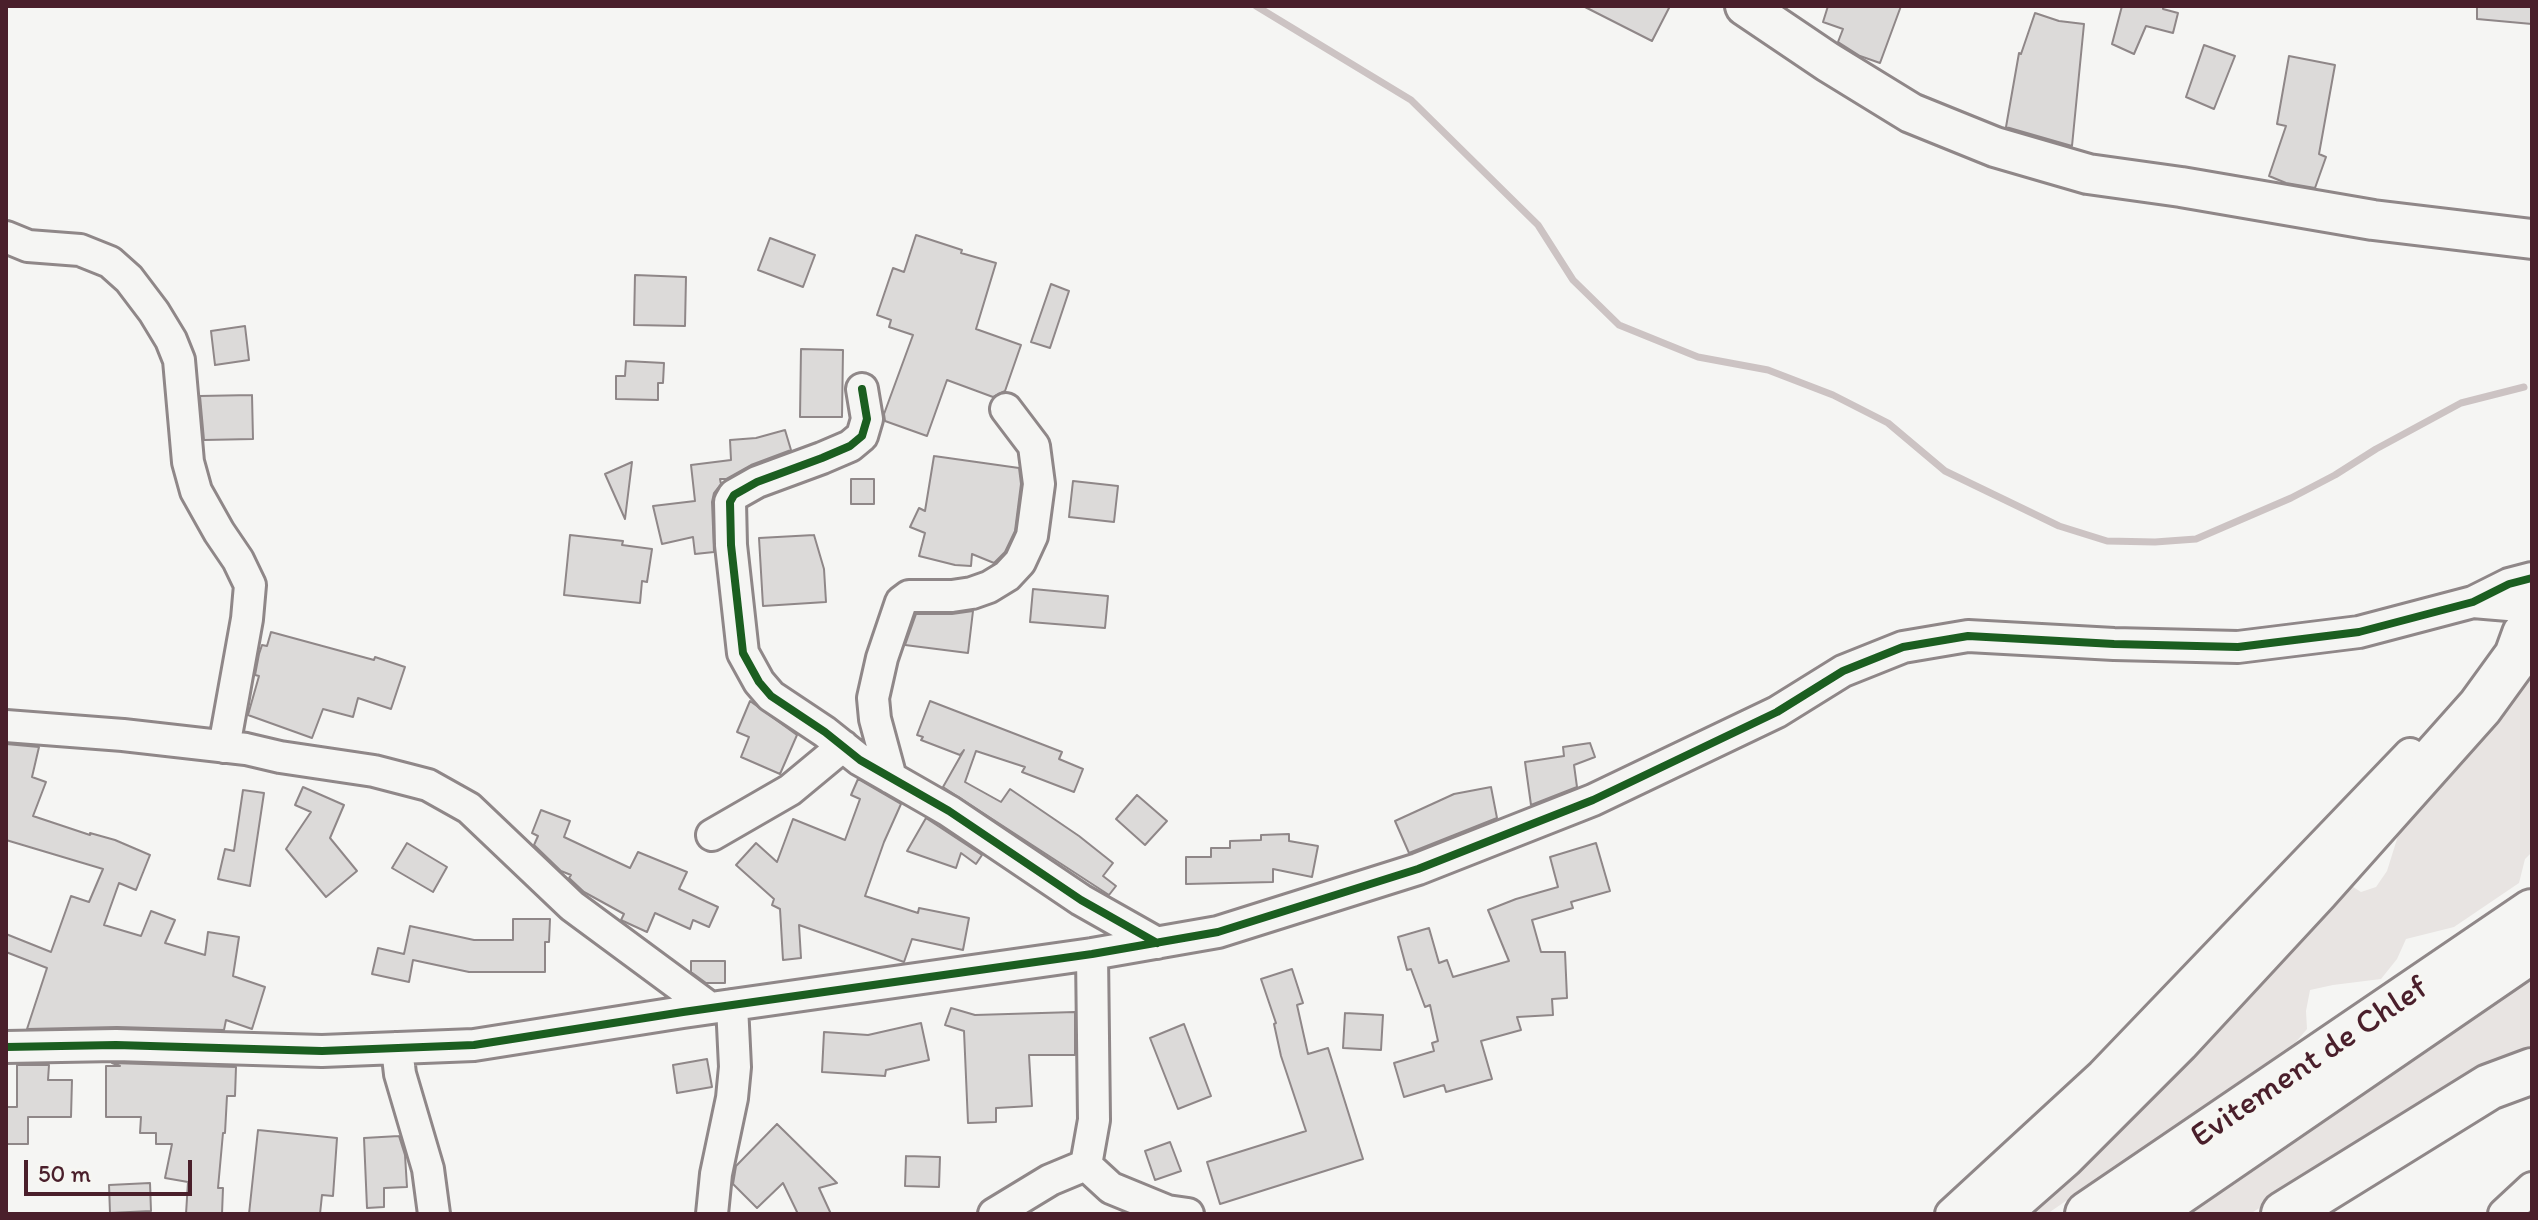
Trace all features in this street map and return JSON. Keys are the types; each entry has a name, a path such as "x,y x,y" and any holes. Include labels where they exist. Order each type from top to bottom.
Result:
{"highway":[{"path":"1996,1214 2062,1156 2177,1041 2316,891 2480,707 2517,656 2530,624"},
{"name":"Evitement de Chlef","path":"2088,1214 2532,912"},
{"name":"Evitement de Chlef","path":"2147,1214 2532,950"},
{"path":"2284,1214 2489,1087 2532,1071"}],"main road":[{"path":"1745,6 1911,113 1995,147 2088,174 2373,220 2532,239"}],"street":[{"path":"6,237 28,246 80,250 110,262 129,279 171,340 179,360 188,462 196,491 250,585 247,619 224,747"},
{"path":"862,389 867,419 862,436 850,446 734,495 729,512 743,653 759,682 771,696 860,760 949,811 1081,900 1157,943"},
{"path":"891,778 875,719 873,698 882,658 901,602 909,596 952,596 989,587 1007,576 1020,562 1032,536 1039,484 1034,446 1006,409"},
{"path":"6,1047 116,1045 322,1051 474,1045 721,1006 1092,954 1218,932 1418,869 1593,800 1777,712 1843,671 1903,647 1968,636 2238,647 2359,632 2473,602 2509,584 2532,578"},
{"path":"1951,1214 2102,1075 2403,762 2530,624 2473,602"},
{"path":"6,726 224,747 374,771 428,785 469,808 572,906 721,1006 733,1082 712,1214"},
{"path":"712,835 790,790 843,746"},
{"path":"1086,1165 1094,1120 1092,954"},
{"path":"397,1048 400,1074 428,1169 434,1214"},
{"path":"994,1214 1050,1180 1086,1165"},
{"path":"1086,1165 1111,1188 1167,1211 1188,1214"},
{"path":"2504,1214 2532,1188"}],"shaded area":[{"path":"2532,666 2532,852 2525,859 2519,883 2454,927 2406,939 2397,959 2381,979 2310,990 2307,1029 2296,1042 2047,1214 2013,1214 2344,881 2361,892 2376,887 2387,871 2402,823"},
{"path":"2532,971 2532,1051 2330,1163 2250,1214 2177,1214"}],"building":[{"path":"1583,6 1670,6 1652,41"},
{"path":"1828,6 1901,6 1880,63 1860,56 1838,42 1843,29 1823,22"},
{"path":"2122,6 2163,6 2163,9 2178,13 2173,33 2146,26 2134,54 2112,44"},
{"path":"2477,6 2532,6 2532,24 2477,19"},
{"path":"2035,13 2059,21 2084,24 2072,146 2006,127 2019,53"},
{"path":"2204,45 2235,56 2214,109 2186,97"},
{"path":"2289,56 2335,65 2319,154 2326,157 2315,188 2286,183 2269,176 2286,126 2277,124"},
{"path":"916,235 996,263 976,329 1021,345 1005,391 993,397 947,380 927,436 885,421 884,414 913,335 889,327 891,320 877,315 893,268 904,272"},
{"path":"770,238 815,255 803,287 758,270"},
{"path":"635,275 686,277 685,326 634,325"},
{"path":"1051,284 1069,291 1050,348 1031,342"},
{"path":"245,326 249,360 215,365 211,331"},
{"path":"801,349 843,350 842,417 800,417"},
{"path":"626,361 664,363 663,383 658,383 658,400 616,399 616,376 625,376"},
{"path":"252,395 253,439 204,440 200,396"},
{"path":"785,430 791,450 720,479 721,484 712,502 714,552 695,554 693,537 662,544 653,506 695,501 691,465 731,460 730,440 756,438"},
{"path":"934,456 1019,468 1021,484 1015,531 1005,552 994,563 972,554 971,566 919,556 925,533 910,527 919,508 925,511"},
{"path":"632,462 625,519 605,474"},
{"path":"851,479 874,479 874,504 851,504"},
{"path":"1073,481 1118,486 1114,522 1069,517"},
{"path":"570,535 623,541 622,545 652,549 647,582 642,581 640,603 564,595"},
{"path":"814,535 824,569 826,602 763,606 759,538"},
{"path":"1033,589 1108,596 1105,628 1030,622"},
{"path":"973,611 968,653 905,645 916,614"},
{"path":"271,632 405,667 391,709 358,698 353,717 323,709 312,738 248,715 259,676 255,675 259,654 262,645 267,646"},
{"path":"750,701 797,735 780,774 741,757 749,737 737,732"},
{"path":"930,701 1062,752 1059,759 1083,769 1074,792 1022,772 1025,767 976,751 965,782 1001,802 1010,789 1079,836 1113,863 1103,876 1116,886 1109,895 943,787 964,750 960,755 921,740 923,737 917,735"},
{"path":"1590,743 1595,757 1574,765 1577,787 1531,805 1525,762 1564,756 1563,747"},
{"path":"6,744 39,747 32,777 46,782 33,816 115,840 150,855 136,890 119,883 104,925 141,936 151,911 175,920 165,943 205,955 208,932 239,937 233,976 265,987 252,1029 226,1020 224,1030 117,1027 27,1029 47,968 6,952 6,934 51,952 71,896 89,902 103,869 6,840"},
{"path":"858,779 901,804 865,896 918,913 919,908 969,918 963,950 912,939 904,962 799,925 801,958 783,960 780,909 772,905 774,899 736,865 756,843 777,862 793,819 845,840 860,799 851,795"},
{"path":"303,787 344,805 330,838 357,871 326,897 286,849 311,812 295,805"},
{"path":"1491,787 1497,818 1409,853 1395,821 1454,794"},
{"path":"243,790 264,793 250,886 218,879 225,849 234,851"},
{"path":"1137,795 1167,821 1145,845 1116,819"},
{"path":"541,810 570,821 564,837 630,868 638,852 687,872 679,889 718,907 709,927 693,920 690,929 655,913 647,932 621,920 624,914 584,892 569,878 571,875 561,871 534,845 538,836 532,833"},
{"path":"926,818 982,855 976,864 961,853 956,868 907,851"},
{"path":"1289,834 1289,841 1318,846 1312,877 1273,869 1273,882 1186,884 1186,857 1211,857 1211,848 1230,848 1230,841 1261,840 1261,835"},
{"path":"407,843 447,867 433,892 392,868"},
{"path":"1596,843 1610,891 1571,902 1573,908 1532,920 1541,952 1565,952 1567,998 1552,999 1553,1015 1517,1017 1521,1030 1481,1041 1492,1079 1446,1092 1444,1085 1404,1097 1394,1063 1434,1051 1432,1043 1438,1041 1430,1005 1425,1007 1411,969 1407,970 1398,937 1429,928 1439,963 1447,960 1453,977 1509,961 1488,910 1558,887 1550,857"},
{"path":"513,919 550,919 549,942 545,942 545,972 469,972 413,960 409,982 372,974 378,948 404,954 410,926 474,940 513,940"},
{"path":"691,961 725,961 725,983 706,983 691,972"},
{"path":"1292,969 1303,1003 1297,1005 1308,1054 1328,1048 1363,1159 1220,1204 1207,1162 1306,1131 1281,1056 1276,1023 1261,979"},
{"path":"951,1008 975,1015 1075,1012 1075,1055 1029,1055 1032,1106 996,1108 996,1122 968,1123 964,1031 945,1025"},
{"path":"1345,1013 1383,1015 1381,1050 1343,1048"},
{"path":"921,1023 929,1060 886,1070 885,1076 822,1072 824,1032 868,1035"},
{"path":"1184,1024 1211,1096 1178,1109 1150,1038"},
{"path":"707,1059 712,1087 677,1093 673,1065"},
{"path":"112,1063 236,1067 235,1096 227,1096 223,1133 218,1188 223,1188 222,1214 186,1214 188,1182 165,1178 172,1144 156,1144 156,1133 140,1133 141,1117 106,1117 106,1066 120,1066"},
{"path":"17,1065 49,1065 48,1080 72,1080 71,1117 28,1117 28,1144 6,1144 6,1107 17,1107"},
{"path":"777,1124 837,1183 819,1188 831,1214 798,1214 783,1183 757,1208 733,1184 736,1166"},
{"path":"258,1130 337,1138 333,1196 322,1195 320,1214 249,1214"},
{"path":"399,1136 405,1155 407,1187 384,1188 384,1207 367,1208 364,1138"},
{"path":"1170,1142 1181,1171 1155,1180 1145,1151"},
{"path":"906,1156 940,1157 939,1187 905,1186"},
{"path":"150,1183 151,1211 110,1213 109,1185"}],"waterway":[{"path":"1256,6 1411,100 1538,225 1573,280 1619,325 1698,357 1768,370 1833,395 1888,423 1945,471 2059,526 2107,541 2196,539 2291,498 2461,403 2524,387"}],"cycle path":[{"path":"862,389 867,419 862,436 850,446 757,482 734,495 730,502 731,545 743,653 759,682 771,696 860,760 949,811 1081,900 1157,943"},
{"path":"6,1047 116,1045 322,1051 474,1045 1092,954 1218,932 1418,869 1593,800 1777,712 1843,671 1903,647 1968,636 2238,647 2359,632 2473,602 2509,584 2532,578"}]}
